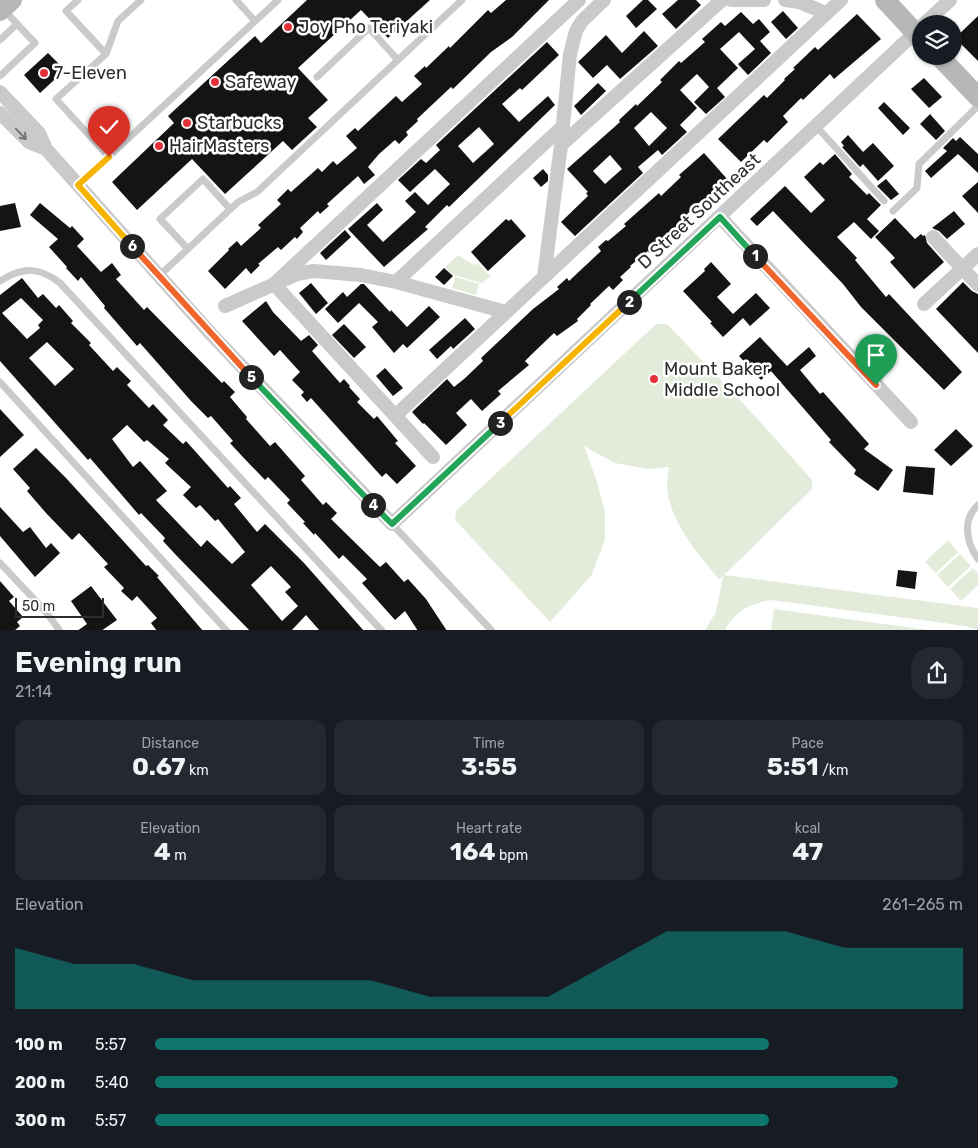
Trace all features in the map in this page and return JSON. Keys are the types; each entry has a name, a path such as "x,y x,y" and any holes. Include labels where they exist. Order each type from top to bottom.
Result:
{"street":[{"path":"274,284 579,0"},
{"path":"544,277 570,54 576,31 582,21 604,0"},
{"path":"561,144 722,0"},
{"path":"731,0 764,0"},
{"path":"785,0 806,2 826,14"},
{"path":"396,415 841,0"},
{"path":"885,0 912,23"},
{"name":"D Street Southeast","path":"935,15 950,0"},
{"name":"D Street Southeast","path":"392,524 912,37"},
{"path":"947,65 975,94"},
{"path":"0,92 39,133 46,149 159,276 218,341 392,524"},
{"path":"0,113 29,142 46,149"},
{"path":"396,282 562,126"},
{"path":"720,217 911,422"},
{"path":"933,237 978,285"},
{"path":"924,304 978,254"},
{"path":"225,306 297,274 314,271 361,275 396,282 506,312"},
{"path":"274,284 433,457"}],"lane":[{"path":"78,0 66,11 106,54"},
{"path":"109,157 56,100 106,54 118,21 141,0"},
{"path":"236,0 256,21"},
{"path":"78,185 278,0"},
{"path":"449,0 455,7"},
{"path":"159,276 238,202 257,192 462,0"},
{"path":"1,72 35,43 17,24 5,7"},
{"path":"0,40 17,24"},
{"path":"316,77 369,28 398,60"},
{"path":"893,211 917,188 919,164 975,94"},
{"path":"816,126 884,201"},
{"path":"188,249 160,219 203,179 230,209"},
{"path":"0,282 20,271 30,270 40,271 60,283 382,630"},
{"path":"0,382 227,630"},
{"path":"978,505 970,514 967,532 969,542 978,559"},
{"path":"392,524 492,630"},
{"path":"0,563 46,612 60,630"}],"green space":[{"path":"458,255 474,265 478,263 491,277 481,283 451,274 445,267"},
{"path":"455,277 479,284 476,295 452,288"},
{"path":"656,324 667,324 754,415 812,480 812,489 724,575 978,608 978,630 966,626 771,600 757,603 744,609 733,618 725,630 705,630 716,612 723,576 719,579 711,570 679,524 669,499 667,486 669,467 647,469 615,463 584,446 605,512 605,540 591,576 550,622 455,520 456,511"},
{"path":"948,540 958,552 936,573 925,562"},
{"path":"960,554 971,566 948,587 937,575"},
{"path":"973,568 978,573 978,585 961,601 950,589"},
{"path":"774,609 928,630 771,630"}],"building":[{"path":"307,0 430,0 388,38 361,10 298,68 328,100 308,118 317,127 292,150 283,141 225,194 192,159 137,210 112,182 174,123 168,116 255,36 261,43"},
{"path":"506,0 549,0 512,37 491,52 453,89 451,87 417,119 418,121 406,132 408,135 399,144 395,140 379,154 368,167 375,175 364,184 358,176 327,204 329,206 320,214 318,211 300,228 303,232 297,239 295,237 281,250 278,247 258,264 260,265 251,274 246,268 225,289 208,271 228,249 237,241 241,246 261,228 258,225 281,204 277,200 288,189 291,192 318,168 322,172 333,161 337,165 357,148 346,136 355,128 358,131 396,96 402,102 422,84 414,76 425,66 426,68 449,46 450,48 488,10 491,13"},
{"path":"643,0 648,0 657,9 636,28 626,16"},
{"path":"678,0 696,0 701,5 676,29 662,14"},
{"path":"783,11 798,28 786,39 771,22"},
{"path":"741,12 753,24 759,19 770,32 760,41 771,53 748,75 738,64 755,49 739,32 720,49 738,68 717,88 725,97 706,114 694,102 709,87 697,74 680,90 697,108 680,125 687,132 662,155 658,150 638,167 643,173 575,236 561,222 588,196 586,193 588,192 567,169 662,82 660,80 679,61 681,63 705,42 702,39 721,22 725,26","holes":["651,112 667,128 649,146 634,128","610,155 622,169 605,184 593,171"]},
{"path":"857,14 881,39 834,79 830,74 803,100 801,98 783,116 788,122 767,143 764,140 741,162 718,139 764,95 767,98 795,69 793,68 815,47 818,50"},
{"path":"978,16 978,61 962,45 962,31"},
{"path":"644,31 658,46 620,79 607,65 593,78 578,62 606,35 622,53"},
{"path":"547,42 559,55 522,90 520,88 502,104 519,122 548,96 555,105 449,207 447,205 425,227 428,229 384,267 348,229 377,203 383,210 367,225 383,242 416,212 405,201 415,192 428,205 450,184 435,169 410,192 398,180 421,159 426,163 440,150 436,145","holes":["479,127 494,144 473,163 458,146"]},
{"name":"7-Eleven","path":"48,53 65,70 40,93 24,75"},
{"path":"924,78 942,97 929,108 911,89"},
{"path":"598,83 606,91 581,115 574,106"},
{"path":"884,102 910,128 903,135 878,108"},
{"path":"930,114 945,131 936,140 920,124"},
{"path":"848,135 863,152 873,143 894,166 878,181 863,164 860,167 842,147 844,146 841,142"},
{"path":"960,137 978,154 978,173 958,154 931,178 925,171 947,151 943,148 953,138 956,141"},
{"path":"704,153 728,180 703,202 702,200 682,219 684,221 675,227 650,253 648,251 630,266 620,277 623,280 613,290 609,286 590,304 577,319 578,321 557,336 554,333 525,361 529,365 498,391 501,394 482,411 471,399 456,413 467,425 446,445 423,424 412,412 447,379 454,387 464,379 483,361 481,358 533,309 559,289 557,287 567,278 569,281 601,251 598,247 626,226 624,224 659,193 661,196 681,177 679,175"},
{"path":"835,154 852,174 849,177 867,195 869,193 881,205 867,219 879,231 871,239 854,222 837,237 857,258 855,260 886,297 889,294 962,372 944,390 861,307 843,284 773,211 757,226 750,219 785,186 811,213 825,200 804,177 820,162 823,165"},
{"path":"543,169 548,175 548,181 541,187 533,178"},
{"path":"886,179 899,194 891,200 877,186"},
{"path":"978,182 978,213 962,196"},
{"path":"15,203 21,227 0,231 0,206"},
{"path":"40,203 70,228 72,226 84,239 77,246 101,272 112,263 121,275 116,279 144,310 147,307 222,383 224,381 235,392 230,397 247,417 246,419 270,446 275,442 305,476 301,480 323,505 326,502 337,513 331,519 380,567 386,562 404,582 408,579 426,599 446,630 417,630 405,611 395,620 362,583 367,579 343,555 339,559 315,533 314,535 303,523 305,522 287,503 290,500 268,477 265,480 241,455 230,443 233,441 211,416 208,418 191,401 140,343 137,346 104,308 105,306 81,277 78,281 66,268 49,247 58,239 30,215"},
{"path":"954,211 965,224 947,239 939,231 932,228"},
{"path":"895,218 915,239 921,234 925,235 927,243 944,262 914,289 890,262 895,258 875,237"},
{"path":"506,219 509,221 511,219 526,236 488,271 471,252"},
{"path":"345,230 351,237 326,260 320,253"},
{"path":"711,262 731,284 717,297 733,314 756,293 770,308 750,326 743,318 723,337 710,323 712,322 683,291 705,271 704,269"},
{"path":"444,268 453,276 444,285 435,277"},
{"path":"22,278 38,298 43,294 56,308 59,305 73,321 71,323 91,343 89,345 113,371 117,367 131,381 127,385 149,408 153,404 168,420 163,425 183,444 186,441 228,488 230,486 241,498 234,504 257,532 265,524 304,563 363,630 319,630 306,615 292,630 249,630 175,554 163,541 165,538 141,513 139,515 90,458 88,460 0,361 0,295","holes":["21,298 43,320 38,325 40,328 27,339 2,313","47,342 74,369 55,386 29,358","127,425 144,442 147,440 169,459 165,463 191,487 183,495 196,508 200,505 215,521 218,519 245,552 232,564 207,540 201,547 156,500 167,491 140,461 133,467 112,439","271,566 291,587 285,592 298,606 282,621 251,585"]},
{"path":"963,282 978,294 978,353 936,309"},
{"path":"311,283 328,303 316,314 299,293"},
{"path":"361,284 364,284 407,327 429,306 440,317 407,348 403,344 394,353 372,327 378,322 359,303 338,323 325,309 343,292 347,297"},
{"path":"266,301 273,312 301,341 309,335 318,345 312,351 340,383 344,379 360,399 357,402 374,419 377,416 398,441 395,443 416,466 397,484 386,473 382,477 311,398 307,402 301,395 304,392 292,380 300,372 280,350 274,356 242,321"},
{"path":"465,318 475,329 453,349 451,346 437,359 429,350"},
{"path":"344,324 366,347 354,358 332,335"},
{"path":"760,337 787,366 809,347 816,356 800,370 820,394 823,392 869,444 864,449 893,470 878,491 854,474 856,470 829,442 831,440 771,371 761,380 739,356"},
{"path":"385,368 403,388 393,396 376,376"},
{"path":"0,409 24,435 0,457"},
{"path":"956,429 973,446 951,466 934,450"},
{"path":"36,448 146,566 148,565 159,576 157,577 202,630 156,630 151,623 157,618 137,596 132,601 121,591 124,588 104,567 108,564 79,533 72,540 27,491 30,488 13,469"},
{"path":"906,466 935,468 933,495 903,492"},
{"path":"0,507 23,532 30,527 46,548 51,543 60,553 35,577 0,536"},
{"path":"898,570 917,572 915,589 896,586"},
{"path":"0,581 14,597 9,601 23,617 17,622 20,626 15,630 0,630"},
{"path":"91,586 117,620 102,630 78,630 87,624 71,601"}],"place":[{"name":"Joy Pho Teriyaki","path":"288,27"},
{"name":"7-Eleven","path":"44,73"},
{"name":"Safeway","path":"215,82"},
{"name":"Starbucks","path":"187,123"},
{"name":"HairMasters","path":"159,146"},
{"name":"Mount Baker Middle School","path":"654,379"}],"route":[{"path":"109,157 78,185 211,334 392,524 720,217 876,385"}]}
